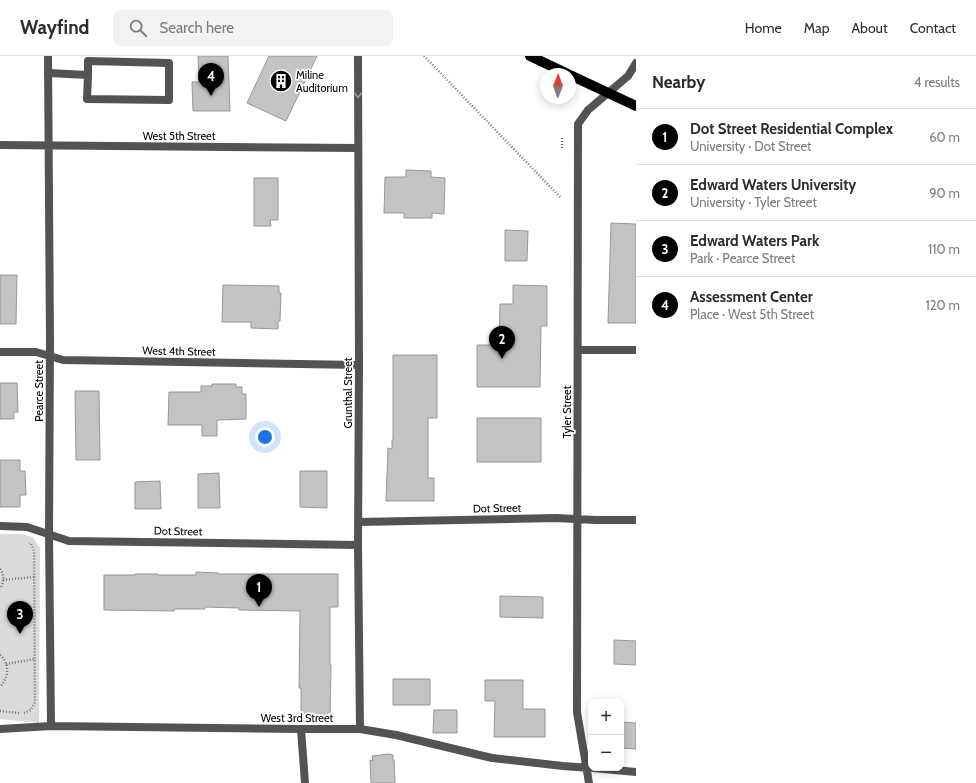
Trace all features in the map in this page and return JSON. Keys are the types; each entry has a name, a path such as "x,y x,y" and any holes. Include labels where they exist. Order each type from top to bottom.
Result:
{"main road":[{"path":"530,56 555,68"},
{"path":"576,78 636,106"}],"street":[{"name":"Pearce Street","path":"48,56 51,726"},
{"name":"Grunthal Street","path":"358,56 358,545 360,729"},
{"path":"88,61 169,63 169,100 88,99 88,75 88,61"},
{"name":"Tyler Street","path":"588,759 577,712 578,124 588,110 628,76 636,63"},
{"path":"48,73 88,75"},
{"name":"West 5th Street","path":"0,145 358,148"},
{"path":"578,350 636,350"},
{"name":"West 4th Street","path":"0,352 36,352 63,360 359,364"},
{"name":"Dot Street","path":"359,522 556,518 636,520"},
{"name":"Dot Street","path":"0,526 27,527 69,541 358,545"},
{"name":"West 3rd Street","path":"0,729 51,726 360,729 396,735 492,758 588,768"},
{"path":"300,729 305,783"},
{"name":"Tyler Street","path":"589,783 590,771"},
{"name":"West 3rd Street","path":"624,771 636,772"}],"path":[{"path":"424,56 561,198"},
{"path":"562,138 562,149"},
{"path":"0,711 26,713 31,710 35,702 34,551 31,544 26,541"},
{"path":"0,569 3,577 3,583 0,589"},
{"path":"3,580 34,577"},
{"path":"0,655 6,664 7,673 5,680 0,687"},
{"path":"6,664 35,659"}],"shaded area":[{"path":"0,534 20,534 33,537 40,548 39,723 0,719"}],"building":[{"path":"198,56 228,56 230,111 193,111 192,82 199,82"},
{"name":"Miline Auditorium","path":"269,56 317,56 286,121 247,103"},
{"path":"406,170 431,171 431,177 445,178 444,214 432,213 432,218 404,218 404,213 384,213 385,177 406,177"},
{"path":"254,178 278,178 278,220 270,220 271,226 254,226"},
{"path":"611,223 636,224 636,323 608,323"},
{"path":"505,230 528,231 527,261 505,261"},
{"path":"0,275 17,275 16,324 0,324"},
{"path":"223,285 279,286 279,293 281,293 280,321 278,321 278,329 251,328 251,322 222,322"},
{"path":"513,285 547,286 547,326 541,326 540,387 477,387 477,345 499,345 500,304 513,304"},
{"path":"393,355 437,355 437,418 428,418 428,478 434,478 434,501 386,501 388,448 392,449 393,440"},
{"path":"0,383 17,383 18,412 14,412 14,419 0,419"},
{"path":"212,384 236,384 236,387 242,387 242,394 246,394 246,419 217,420 217,436 202,436 202,425 168,425 169,392 201,392 201,386 212,386"},
{"path":"75,391 99,391 100,460 76,460"},
{"path":"477,418 541,418 541,462 477,462"},
{"path":"0,460 20,460 20,471 25,471 26,495 20,495 20,507 0,507"},
{"path":"300,471 327,471 327,508 300,507"},
{"path":"219,473 220,508 198,508 198,474"},
{"path":"160,481 161,509 135,509 135,482"},
{"path":"196,572 218,574 338,574 338,607 330,607 330,718 301,718 301,688 299,688 300,611 239,610 239,608 205,607 205,609 174,609 174,611 104,610 104,575 196,575"},
{"path":"500,596 543,597 543,618 500,617"},
{"path":"614,640 636,641 636,665 614,664"},
{"path":"393,679 430,679 430,705 393,705"},
{"path":"485,680 523,680 523,709 545,709 545,737 494,737 495,701 485,701"},
{"path":"434,710 457,710 457,733 433,733"},
{"path":"624,722 636,723 636,749 624,748"},
{"path":"393,755 395,783 371,783 370,760 373,761 372,756"}],"place":[{"name":"Miline Auditorium","path":"281,81"},
{"name":"Assessment Center","path":"211,96"},
{"name":"Edward Waters University","path":"502,359"},
{"name":"Dot Street Residential Complex","path":"259,607"},
{"name":"Edward Waters Park","path":"20,634"}]}
